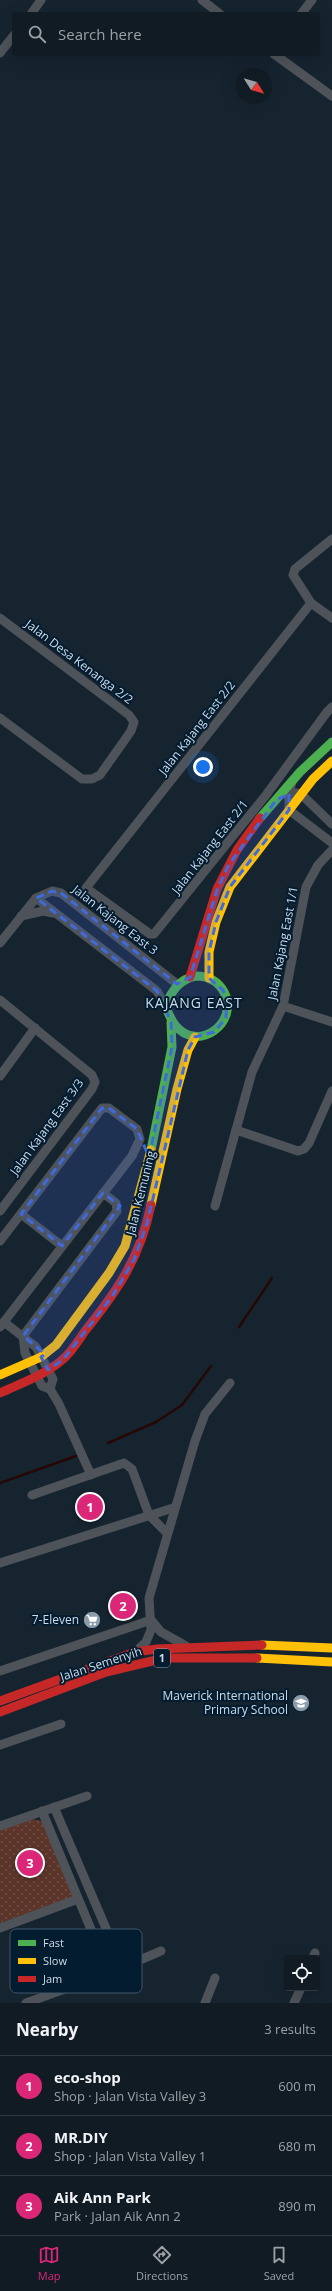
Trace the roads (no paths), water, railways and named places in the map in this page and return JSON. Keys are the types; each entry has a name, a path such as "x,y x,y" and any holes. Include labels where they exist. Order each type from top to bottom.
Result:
{"street":[{"path":"32,12 41,0"},
{"path":"302,12 312,0"},
{"path":"209,2 218,12"},
{"path":"0,53 12,38"},
{"path":"277,56 332,96"},
{"path":"332,539 295,570 293,575 311,603 332,618"},
{"name":"Jalan Kajang East 2/2","path":"86,888 311,603"},
{"name":"Jalan Desa Kenanga 2/2","path":"0,618 129,715 134,722 131,731 100,775 92,779 82,779 0,718"},
{"name":"Jalan Kajang East 2/1","path":"86,888 150,934 154,934 266,795 326,712 332,707"},
{"path":"190,977 216,890 228,866 293,779 313,757 332,742"},
{"path":"209,978 209,952 216,922 230,887 301,794 332,761"},
{"path":"289,810 289,794 293,779"},
{"path":"276,800 289,794 301,794 332,824"},
{"path":"289,810 332,843"},
{"name":"Jalan Kajang East 1/1","path":"215,1206 252,1072 283,1006 306,887 318,866 332,850"},
{"name":"Jalan Kajang East 3","path":"36,898 52,891 62,893 177,984"},
{"path":"0,943 36,898 157,991 172,1022 186,1035 195,1037 214,1032 221,1026 228,1008 224,990 209,978 190,977 177,984 165,1006"},
{"path":"22,916 43,911 56,914"},
{"path":"0,1000 35,1028 0,1076"},
{"path":"283,1006 332,1022"},
{"name":"Jalan Kemuning","path":"0,1375 30,1363 41,1357 56,1345 109,1273 125,1246 153,1142 172,1048 172,1022"},
{"name":"Jalan Kajang East 3/3","path":"1,1206 92,1089 94,1082 92,1075 35,1028"},
{"name":"Jalan Kemuning","path":"0,1393 23,1384 63,1360 112,1297 134,1260 147,1224 177,1089 188,1050 195,1037"},
{"path":"236,1130 298,1151 304,1149 309,1143 332,1091"},
{"path":"0,1241 102,1108 109,1108 137,1129 140,1139 132,1156 2,1325 23,1336 36,1347 53,1379"},
{"path":"132,1156 153,1142"},
{"path":"91,1475 59,1404 37,1376 24,1353 23,1336 117,1210 116,1203 103,1193"},
{"path":"21,1214 62,1246"},
{"path":"36,1347 56,1345"},
{"path":"14,1370 24,1353"},
{"path":"46,1387 53,1379 63,1360"},
{"path":"135,1652 146,1642 151,1630 149,1598 174,1508 195,1441 206,1414 230,1383"},
{"path":"23,1384 46,1387"},
{"path":"32,1495 124,1463 132,1469 149,1515 167,1533"},
{"path":"0,1563 174,1508"},
{"path":"151,1620 161,1632 187,1646"},
{"path":"0,1671 151,1620"},
{"name":"Jalan Semenyih","path":"0,1701 135,1652 187,1646 249,1645 332,1648"},
{"name":"Jalan Semenyih","path":"0,1712 106,1672 165,1658 248,1657 332,1662"},
{"path":"0,1745 62,1724"},
{"path":"0,1826 87,1796"},
{"path":"54,1808 105,1929"},
{"path":"42,1812 91,1929"},
{"path":"0,1928 78,1899"},
{"path":"142,1960 162,1951"},
{"path":"205,2003 215,1978"},
{"path":"294,2003 299,1991"},
{"path":"26,2003 54,1993"}],"waterway":[{"path":"239,1327 272,1278"},
{"path":"108,1443 156,1422 182,1405 211,1366"},
{"path":"0,1483 76,1456"}],"place":[{"name":"eco-shop","path":"90,1507"},
{"name":"MR.DIY","path":"123,1606"},
{"name":"7-Eleven","path":"92,1620"},
{"name":"Maverick International Primary School","path":"301,1703"},
{"name":"Aik Ann Park","path":"30,1863"}],"district":[{"name":"KAJANG EAST","path":"194,1003"}]}
